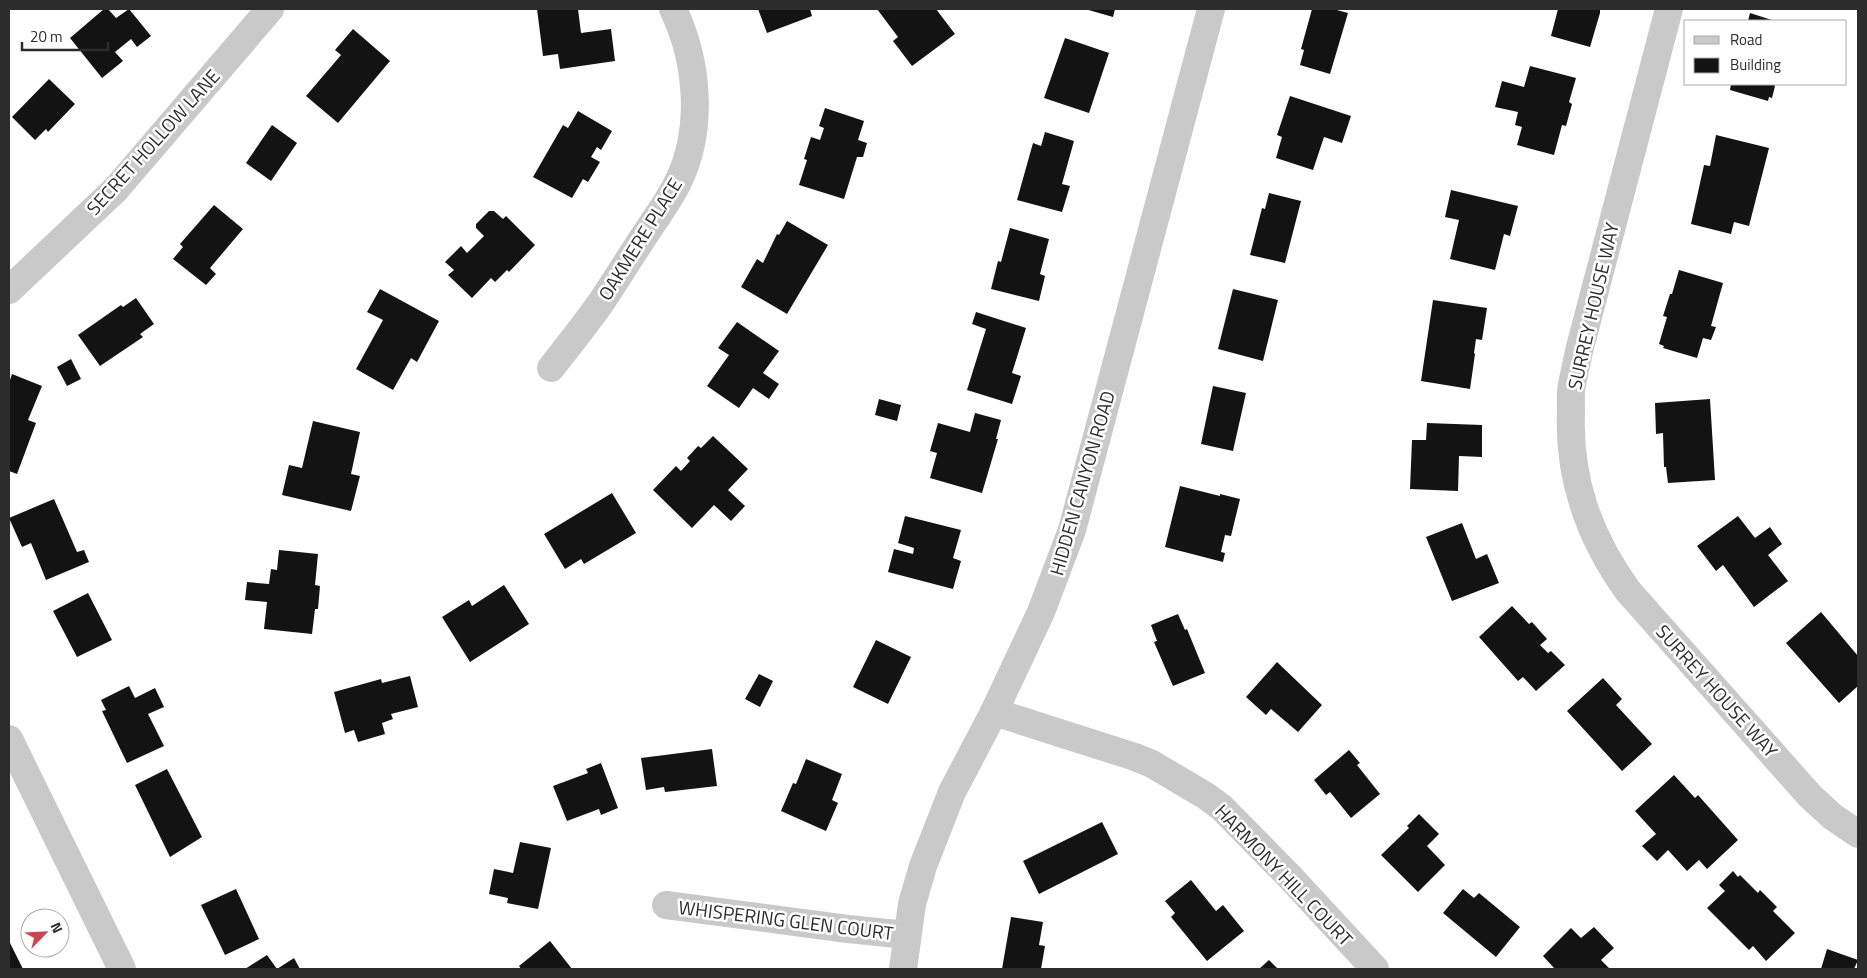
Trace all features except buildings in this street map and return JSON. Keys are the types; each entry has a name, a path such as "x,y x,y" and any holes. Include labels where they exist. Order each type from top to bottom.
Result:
{"street":[{"name":"SECRET HOLLOW LANE","path":"9,290 116,189 270,9"},
{"name":"OAKMERE PLACE","path":"551,368 602,301 678,182 689,150 692,133 694,90 692,69 685,38 673,9"},
{"name":"HIDDEN CANYON ROAD","path":"903,969 912,904 922,866 952,792 994,712 1041,612 1072,530 1211,9"},
{"name":"SURREY HOUSE WAY","path":"1668,9 1579,351 1572,386 1570,433 1574,467 1581,498 1592,531 1611,566 1628,591 1810,796 1833,817 1858,834"},
{"name":"HARMONY HILL COURT","path":"994,712 1135,757 1152,764 1206,796 1221,807 1289,876 1375,969"},
{"path":"9,739 122,969"},
{"name":"WHISPERING GLEN COURT","path":"666,905 907,935"}]}
